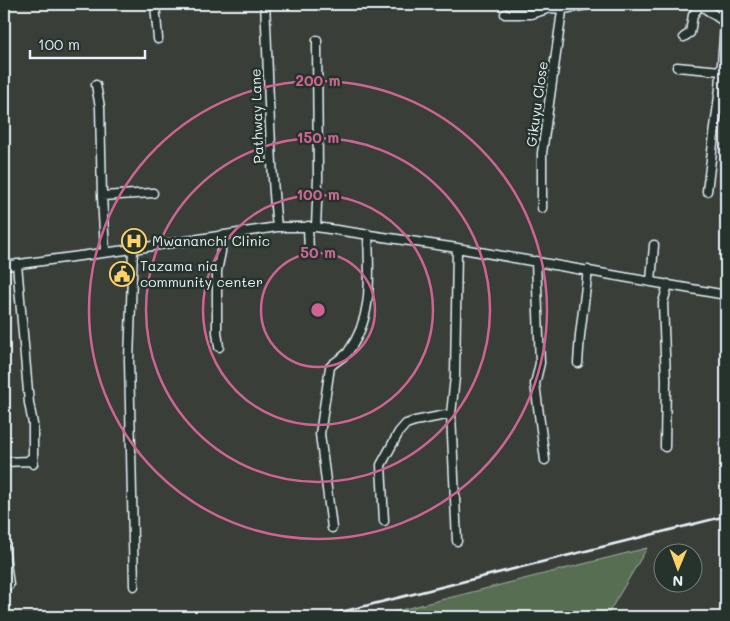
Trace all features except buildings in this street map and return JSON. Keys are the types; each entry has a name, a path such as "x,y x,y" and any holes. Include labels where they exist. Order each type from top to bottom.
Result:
{"street":[{"path":"155,4 158,39"},
{"name":"Pathway Lane","path":"264,4 271,134 271,170 277,226"},
{"path":"505,14 531,14 563,6 593,4"},
{"path":"684,37 690,33 693,14 701,4 723,21 725,26 707,191"},
{"name":"Gikuyu Close","path":"542,208 542,153 563,6"},
{"path":"308,252 318,178 317,40"},
{"path":"677,67 721,71"},
{"path":"96,85 100,107 105,251"},
{"path":"102,196 154,193"},
{"path":"4,266 105,251 133,249 277,226 312,227 457,248 726,295"},
{"path":"332,528 321,441 322,418 328,393 330,367 344,357 350,349 367,310 369,290 368,234"},
{"path":"219,347 217,332 217,279 221,236"},
{"path":"651,281 654,245"},
{"path":"457,248 455,378 451,414 457,541"},
{"path":"133,249 129,360 134,586"},
{"path":"536,261 540,363 535,384 545,460"},
{"path":"4,462 30,461 30,459 32,464 33,462 33,424 29,403 17,264"},
{"path":"578,362 588,270"},
{"path":"665,447 666,380 663,303 668,284"},
{"path":"384,521 381,465 399,432 406,424 451,414"},
{"path":"4,546 9,585"}],"green space":[{"path":"647,548 606,617 373,617"}],"railway":[{"path":"321,617 726,516"}],"place":[{"name":"Mwananchi Clinic","path":"134,241"},
{"name":"Tazama nia community center","path":"122,274"}]}
